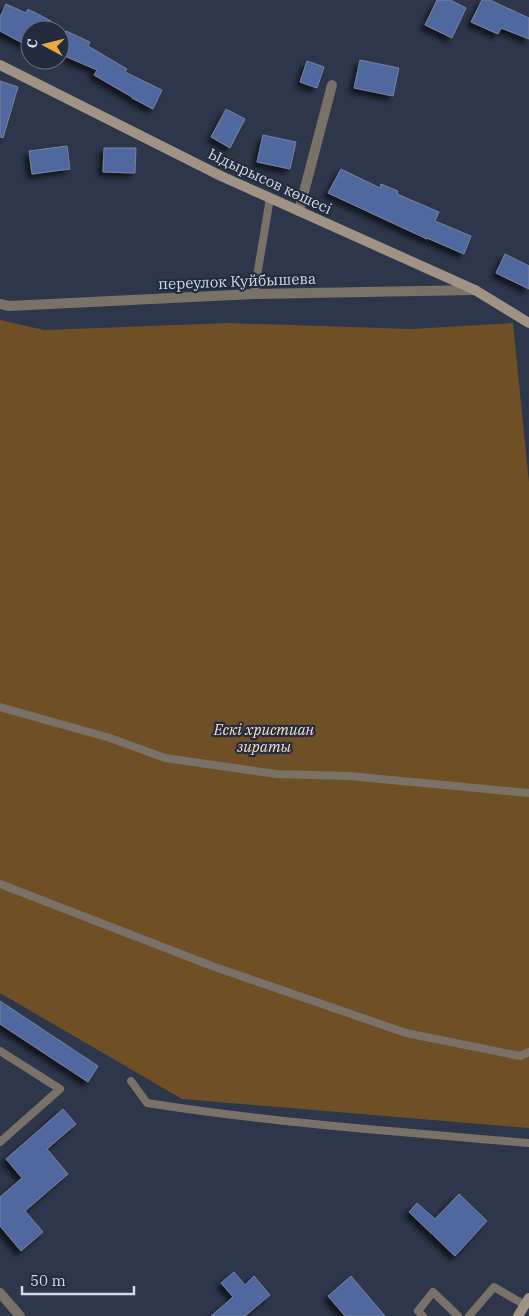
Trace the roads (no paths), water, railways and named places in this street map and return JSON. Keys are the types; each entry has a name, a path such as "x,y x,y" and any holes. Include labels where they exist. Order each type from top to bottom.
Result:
{"street":[{"name":"Ыдырысов көшесі","path":"0,65 221,176 475,290 529,322"},
{"path":"299,211 332,85"},
{"name":"переулок Куйбышева","path":"0,304 9,306 254,294 475,290"},
{"path":"0,1293 20,1316"},
{"path":"518,1316 527,1302"}],"lane":[{"path":"254,294 270,198"},
{"path":"0,707 110,738 165,758 276,774 349,776 529,793"},
{"path":"0,884 212,966 406,1033 520,1056 529,1052"},
{"path":"0,1051 60,1089 0,1142"},
{"path":"131,1081 148,1103 194,1111 292,1123 529,1143"},
{"path":"469,1316 494,1287 527,1302"},
{"path":"423,1316 418,1311 433,1292 458,1316"}],"park label":[{"name":"Ескі христиан зираты","path":"264,738"}]}
